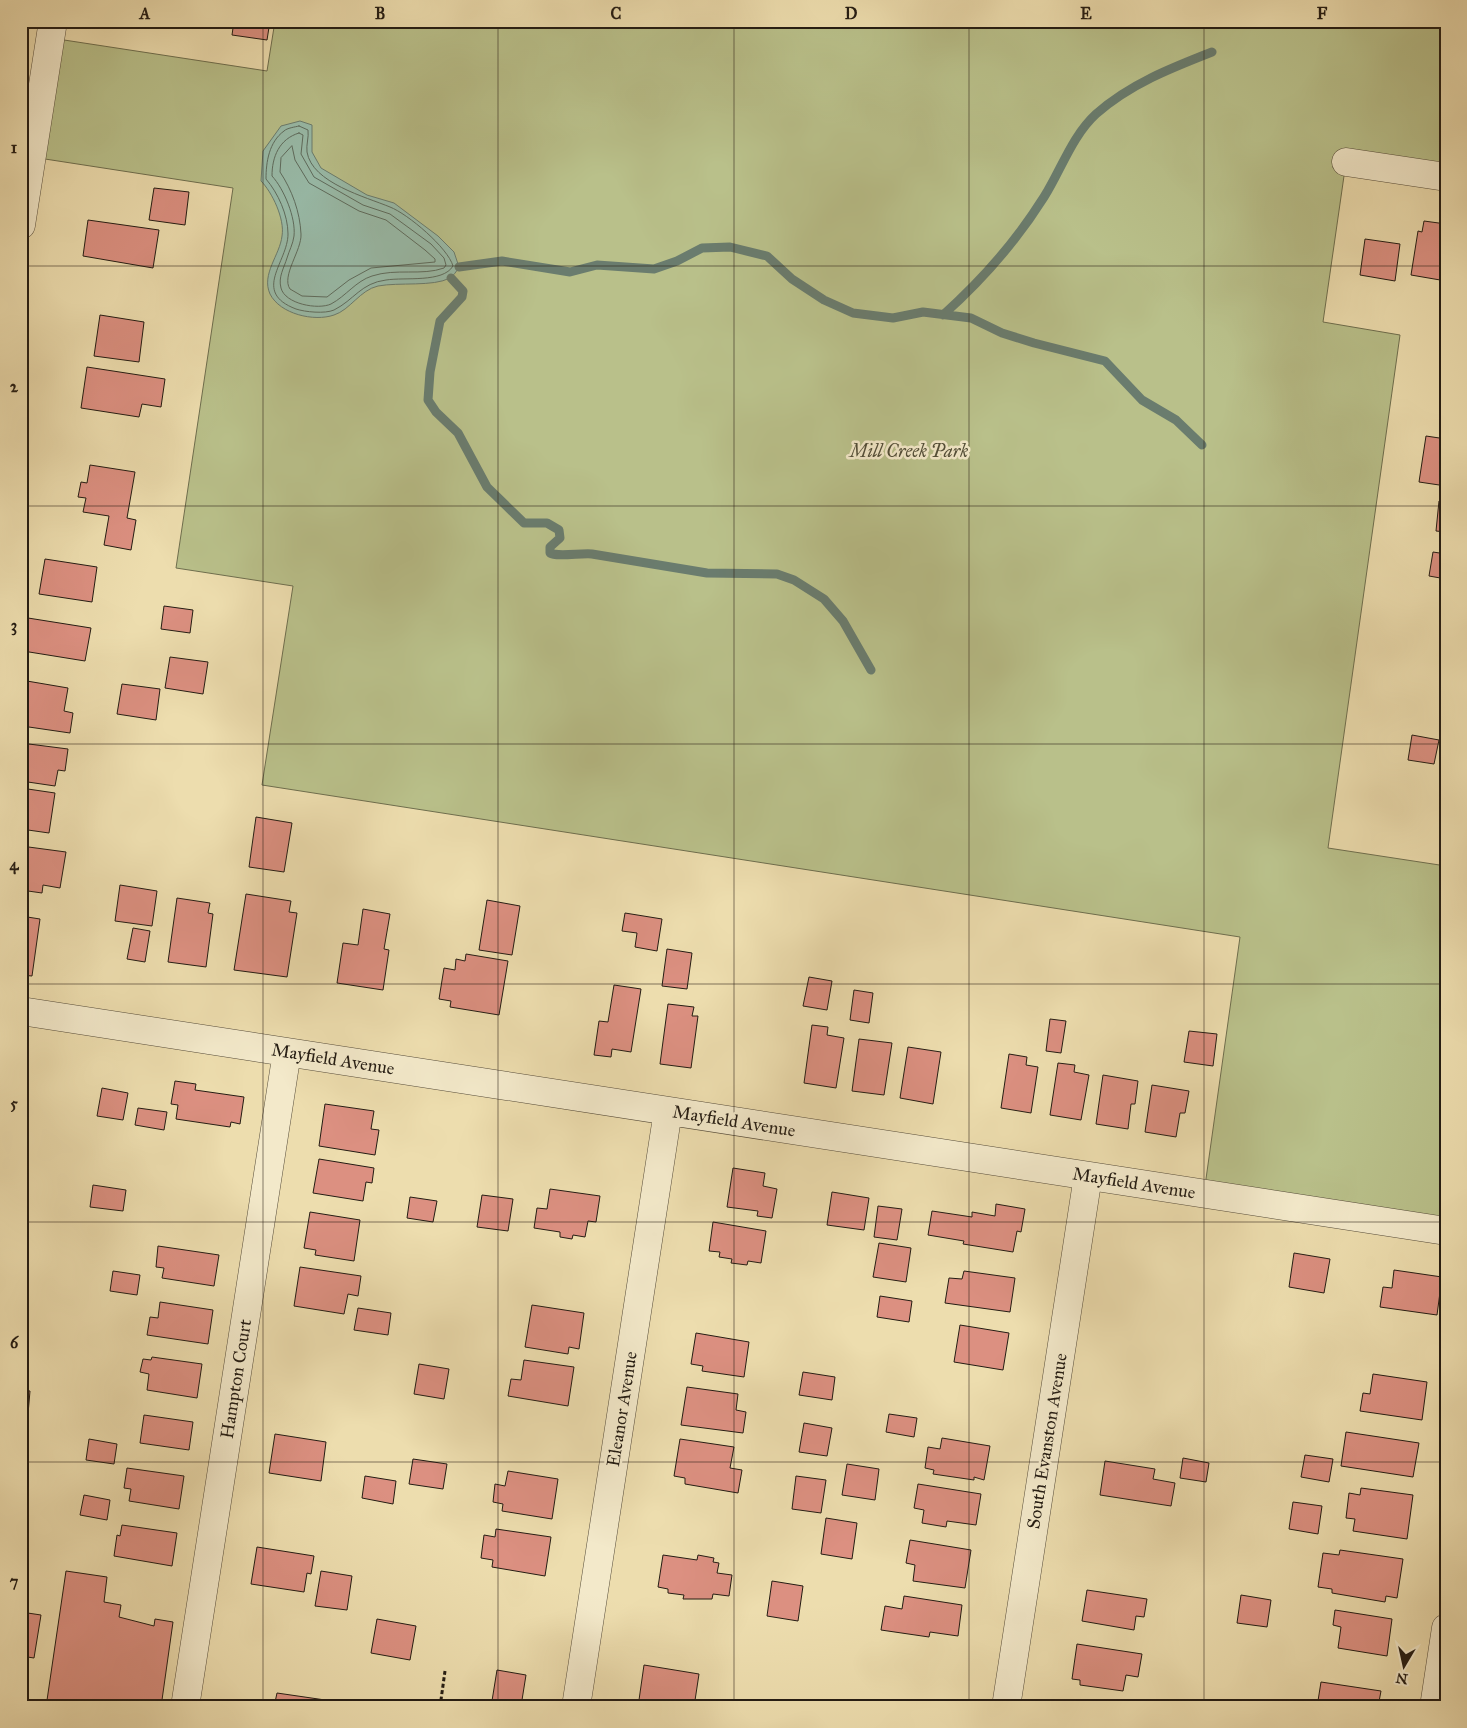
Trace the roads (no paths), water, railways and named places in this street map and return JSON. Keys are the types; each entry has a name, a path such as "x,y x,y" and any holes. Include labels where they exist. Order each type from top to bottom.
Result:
{"street":[{"path":"21,225 53,21"},
{"path":"1346,162 1446,177"},
{"name":"Mayfield Avenue","path":"21,1011 1446,1231"},
{"name":"Hampton Court","path":"185,1707 287,1052"},
{"name":"Eleanor Avenue","path":"576,1707 668,1110"},
{"name":"South Evanston Avenue","path":"1006,1707 1088,1176"},
{"path":"1434,1707 1446,1628"}],"water":[{"path":"300,121 312,125 312,152 321,168 367,195 394,203 438,236 454,252 459,267 450,278 435,282 378,286 366,292 340,312 326,317 298,315 281,307 275,301 270,294 268,279 281,243 282,222 277,206 261,181 263,151 281,126"}],"waterway":[{"path":"943,315 985,274 1022,229 1050,187 1080,132 1096,114 1137,85 1212,52"},
{"path":"459,267 502,261 570,272 597,265 654,269 677,261 702,248 730,247 767,256 792,279 824,300 853,313 893,318 923,312 971,318 1002,333 1105,361 1142,400 1176,420 1202,445"},
{"path":"451,278 463,291 462,297 440,321 430,372 428,400 436,412 458,433 487,487 524,523 547,523 559,530 560,538 550,547 550,553 558,555 592,554 707,573 777,574 794,580 824,599 843,621 871,670"}],"park label":[{"name":"Mill Creek Park","path":"909,451"}]}
